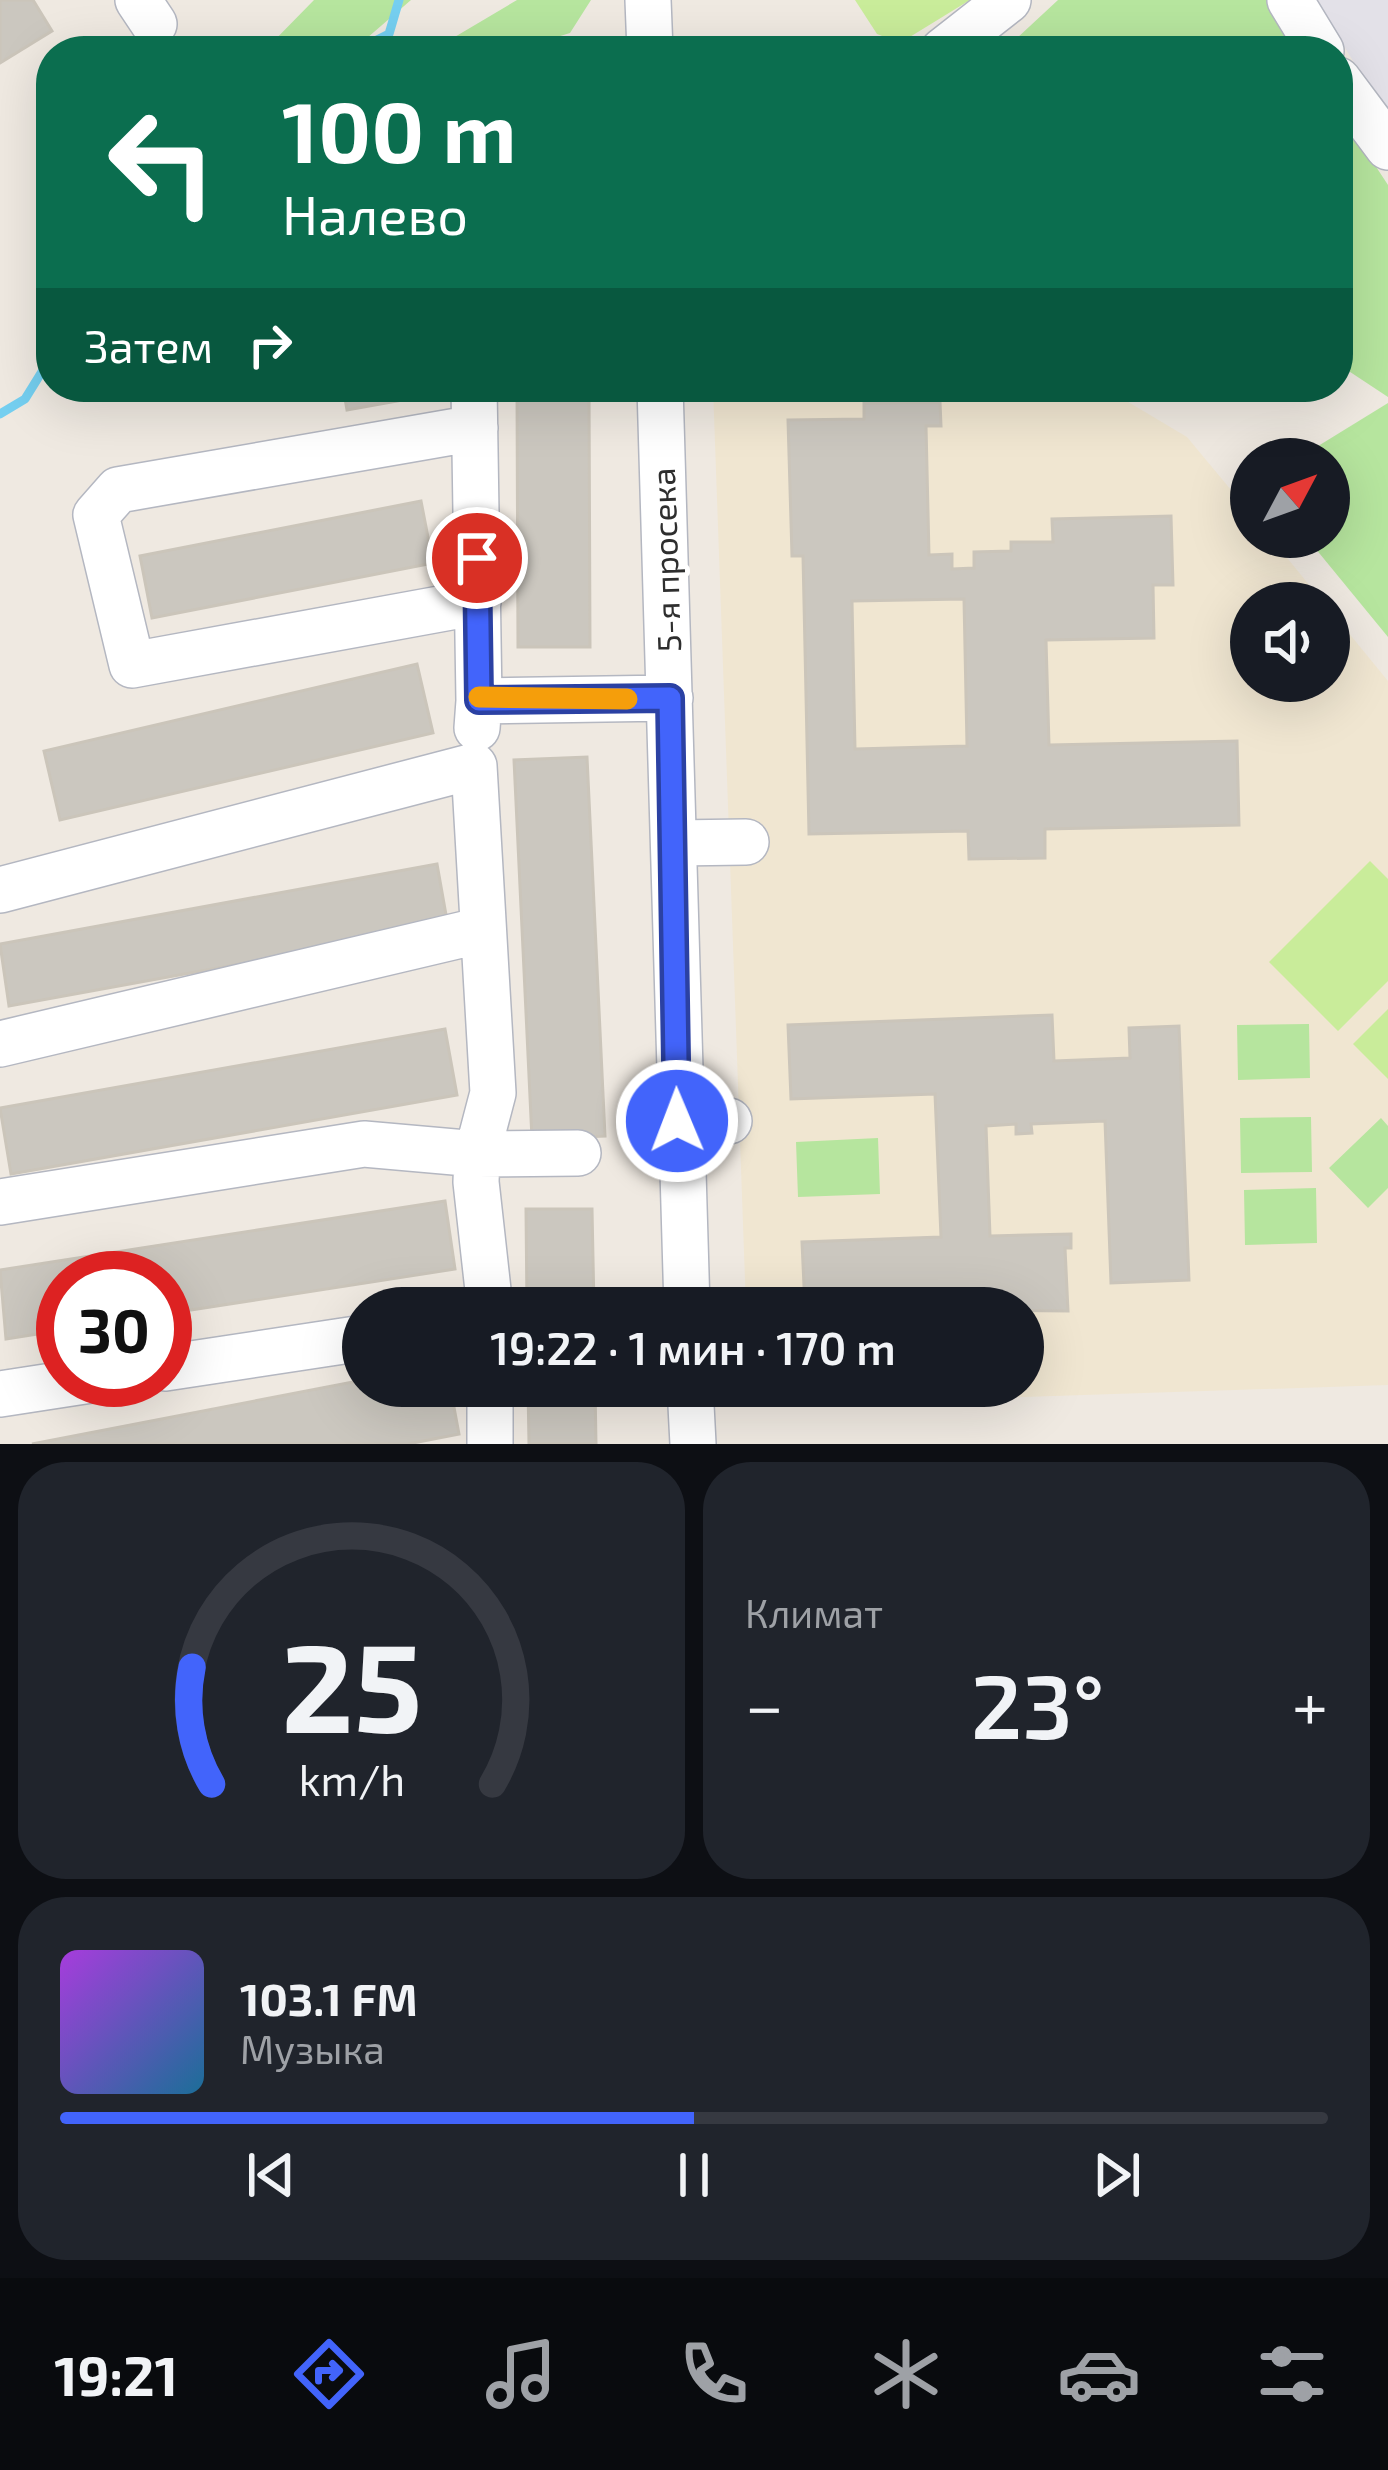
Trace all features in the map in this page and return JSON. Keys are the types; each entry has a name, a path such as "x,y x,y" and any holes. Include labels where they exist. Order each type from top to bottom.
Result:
{"street":[{"path":"648,0 649,36"},
{"path":"962,36 1008,0"},
{"path":"1290,0 1312,36"},
{"path":"1353,100 1388,148"},
{"name":"5-я просека","path":"660,402 675,843 677,1121 686,1287"},
{"path":"478,602 132,665 96,515 118,490 474,407 478,602 479,700 474,766 493,1093 477,1154 488,1287"},
{"path":"479,700 670,698"},
{"path":"0,890 474,766"},
{"path":"675,843 746,842"},
{"path":"0,1044 482,930"},
{"path":"677,1121 729,1121"},
{"path":"0,1202 364,1144 477,1154 578,1153"},
{"path":"192,1364 342,1341"},
{"path":"0,1394 36,1388"},
{"path":"490,1407 490,1444"},
{"path":"691,1407 693,1444"}],"shaded area":[{"path":"1316,0 1388,0 1388,113 1353,61 1353,36 1338,36"},
{"path":"714,402 1128,402 1187,437 1230,489 1230,558 1287,558 1307,582 1230,582 1230,702 1350,702 1350,635 1388,681 1388,1385 1044,1396 1044,1287 745,1287"}],"green space":[{"path":"314,0 411,0 369,36 279,36"},
{"path":"517,0 591,0 570,33 560,36 456,36"},
{"path":"855,0 970,0 911,36 877,34"},
{"path":"1058,0 1266,0 1290,36 1019,36"},
{"path":"1353,132 1388,185 1388,397 1353,374"},
{"path":"1388,403 1388,637 1350,591 1350,582 1343,582 1323,558 1350,558 1350,438 1331,438"},
{"path":"1370,861 1388,879 1388,981 1338,1031 1269,962"},
{"path":"1388,1009 1388,1079 1353,1044"},
{"path":"1309,1024 1310,1078 1238,1080 1237,1025"},
{"path":"1311,1117 1312,1172 1241,1173 1240,1118"},
{"path":"1381,1118 1388,1126 1388,1188 1368,1208 1329,1168"},
{"path":"878,1138 880,1194 798,1197 796,1142"},
{"path":"1316,1188 1317,1243 1245,1245 1244,1190"}],"building":[{"path":"0,0 33,0 52,31 36,36 36,41 0,63"},
{"path":"346,402 392,402 347,410"},
{"path":"517,402 589,402 590,647 518,647"},
{"path":"940,402 941,426 926,426 929,555 952,554 952,569 974,568 974,552 1011,551 1011,542 1053,542 1052,519 1171,516 1173,585 1153,585 1154,638 1046,640 1049,745 1237,741 1239,825 1045,829 1045,858 969,859 968,831 809,834 803,556 792,556 788,420 864,419 864,403","holes":["964,599 967,746 855,749 852,601"]},
{"path":"421,501 433,563 152,618 140,556"},
{"path":"417,664 433,733 60,820 44,751"},
{"path":"587,757 605,1136 532,1139 514,760"},
{"path":"437,864 448,926 9,1006 0,944"},
{"path":"1052,1015 1054,1061 1130,1058 1129,1028 1179,1026 1189,1280 1111,1283 1105,1121 1031,1124 1032,1133 1016,1134 1016,1124 986,1126 990,1236 1071,1234 1071,1248 1065,1248 1068,1311 1044,1311 1044,1287 804,1287 802,1242 941,1237 935,1094 791,1099 788,1025"},
{"path":"445,1029 457,1095 11,1174 0,1108"},
{"path":"445,1201 455,1269 192,1310 192,1251 123,1251"},
{"path":"526,1209 592,1209 594,1287 527,1287"},
{"path":"36,1264 36,1334 6,1339 0,1270"},
{"path":"342,1384 342,1407 454,1407 459,1434 408,1444 32,1444"},
{"path":"528,1407 595,1407 596,1444 529,1444"}],"waterway":[{"path":"385,36 399,0"},
{"path":"0,414 25,399 36,381"}],"slow traffic":[{"path":"479,697 627,699"}],"route":[{"path":"477,558 479,700 670,698 677,1121"}]}
